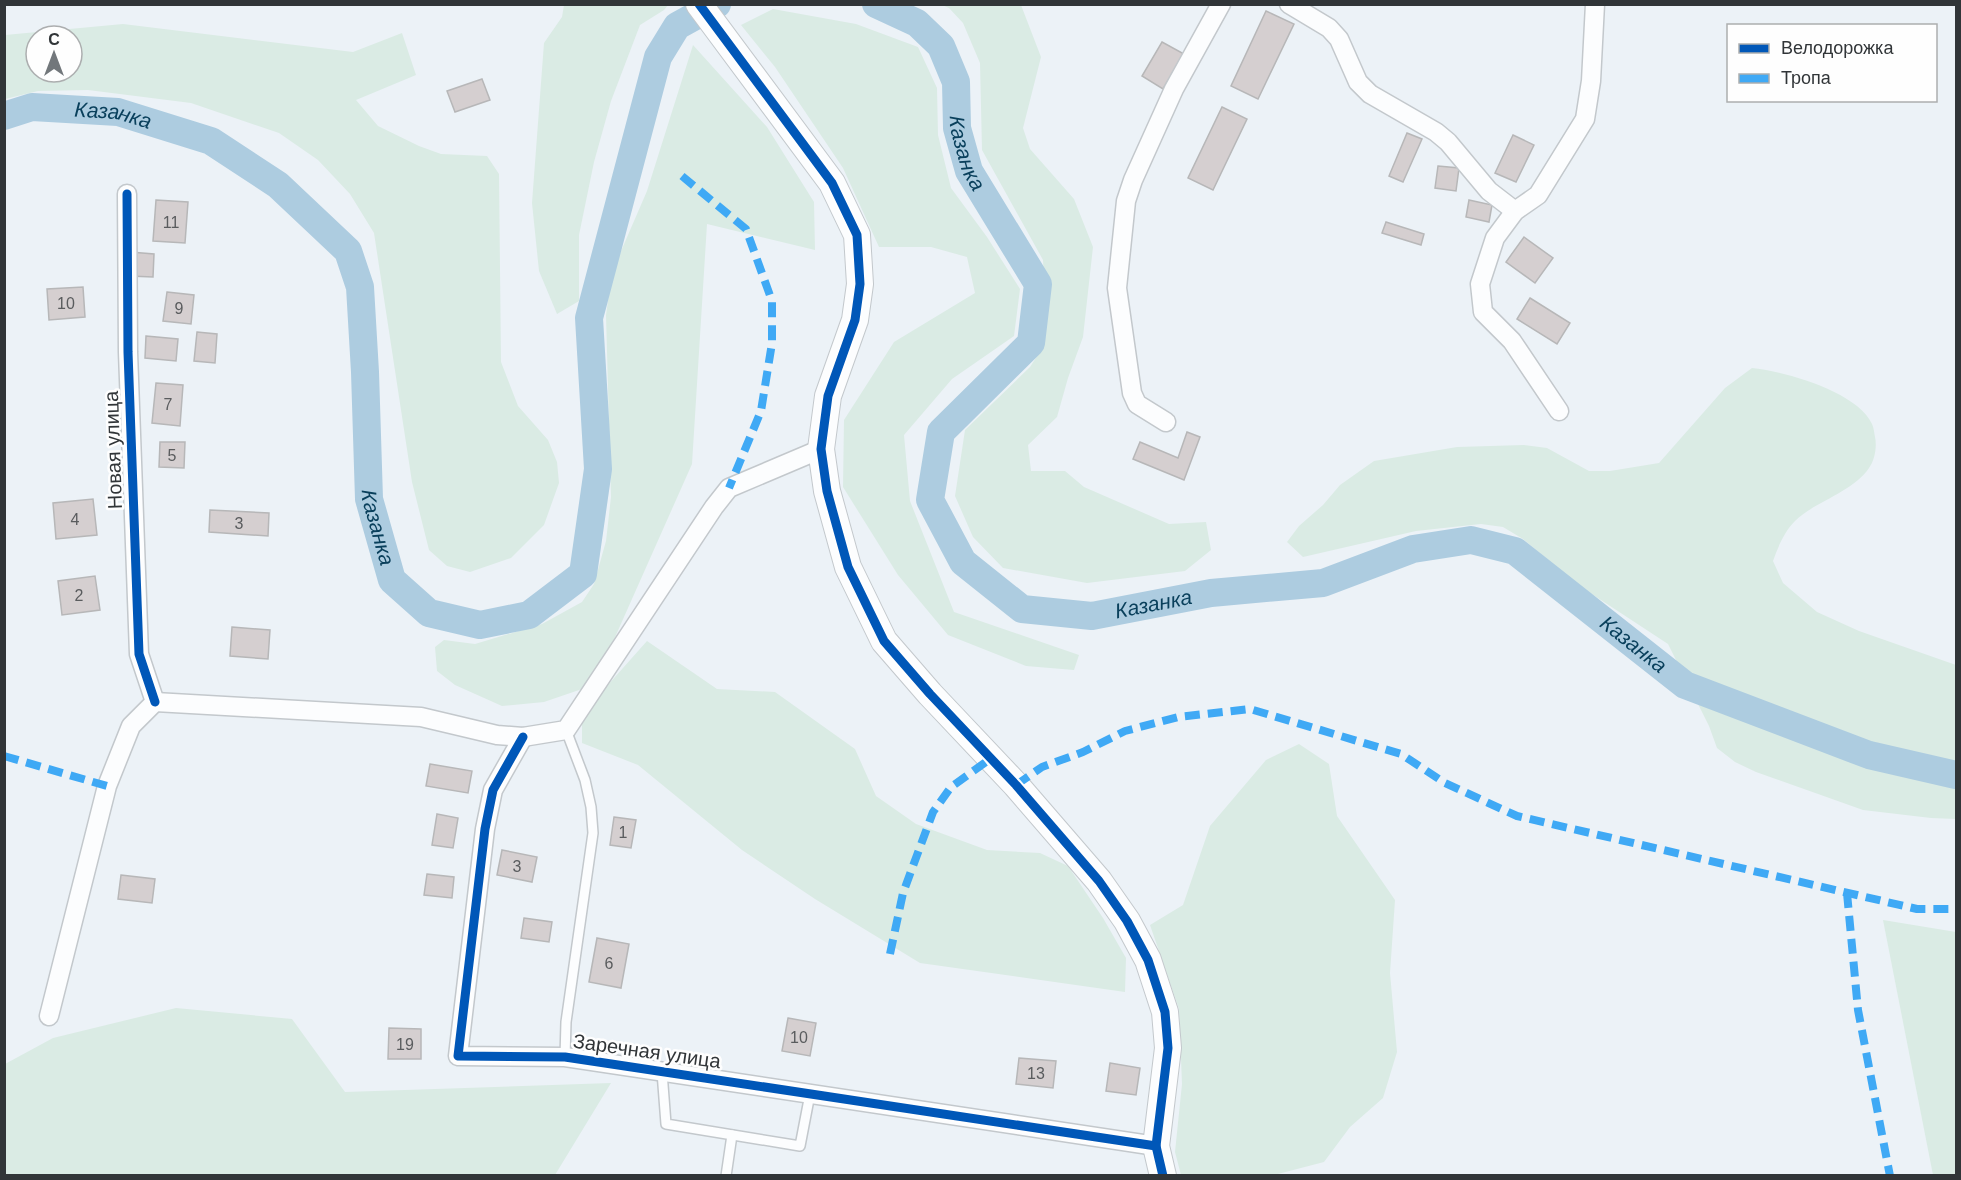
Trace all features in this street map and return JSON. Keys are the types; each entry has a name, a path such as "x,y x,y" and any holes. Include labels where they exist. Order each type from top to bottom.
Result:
{"street":[{"path":"699,4 832,183 857,235 860,284 855,320 828,396 821,449 827,491 848,567 884,641 930,694 1016,785 1099,881 1127,921 1148,960 1165,1011 1168,1048 1156,1146 1162,1176"},
{"path":"1166,422 1137,404 1132,393 1117,288 1123,216 1133,180 1174,89 1221,4"},
{"path":"1289,4 1329,28 1339,39 1358,82 1370,94 1436,132 1448,142 1489,190 1515,211"},
{"path":"1559,411 1512,341 1483,312 1480,284 1495,238 1515,211 1538,195 1585,119 1591,81 1595,4"},
{"name":"Новая улица","path":"126,194 128,364 139,654 155,702"},
{"path":"49,1016 107,786 131,726 155,702 421,717 497,735 523,737 566,730 729,488 821,449"},
{"name":"Заречная улица","path":"523,737 493,790 485,829 458,1056 565,1057 1156,1146"}],"lane":[{"path":"565,1057 566,1022 593,833 591,807 585,780 566,730"},
{"path":"662,1071 666,1124 801,1146 810,1094"},
{"path":"726,1176 732,1135"}],"shaded area":[{"path":"564,5 668,5 640,25 611,101 594,162 579,235 579,301 557,314 539,271 532,203 544,43 562,17"},
{"path":"942,5 1021,5 1041,57 1023,128 1030,149 1074,199 1093,247 1083,337 1057,417 1028,445 1031,471 1065,471 1084,487 1169,524 1206,522 1211,550 1185,571 1087,583 1003,568 973,537 955,496 965,430 1030,367 1043,347 1046,326 1043,260 982,150 980,63 963,23 949,8"},
{"path":"773,9 856,24 918,47 937,88 938,135 951,188 987,237 1020,289 1014,336 952,379 904,435 910,501 954,612 1079,655 1074,670 1026,666 948,635 898,575 843,487 844,420 894,342 975,293 967,257 931,247 879,247 843,168 775,67 741,25"},
{"path":"123,24 353,52 402,33 416,75 356,100 378,126 441,154 487,156 499,174 501,362 518,406 548,440 557,462 559,483 544,525 511,558 470,572 447,566 429,550 412,482 374,233 350,194 318,160 279,133 191,103 88,90 38,91 5,99 5,35 24,33 24,84 84,84 84,28"},
{"path":"693,45 767,127 814,202 815,250 707,224 692,464 608,653 582,689 544,702 502,706 455,685 437,671 435,647 444,640 475,644 542,624 582,602 594,584 606,541 611,497 606,315 612,272 647,191"},
{"path":"1752,368 1819,385 1852,402 1872,424 1876,449 1869,468 1853,484 1812,508 1795,521 1779,545 1773,561 1783,583 1817,612 1859,631 1956,665 1956,819 1863,810 1756,772 1735,762 1717,748 1709,726 1668,644 1575,583 1523,539 1503,527 1481,524 1416,531 1303,557 1287,542 1299,526 1323,505 1340,485 1374,461 1457,447 1524,445 1547,448 1589,471 1610,471 1659,463 1725,388"},
{"path":"647,641 717,689 775,692 855,749 876,796 916,824 987,850 1040,853 1068,866 1103,918 1126,958 1125,992 920,963 815,899 742,850 638,765 582,743 582,714"},
{"path":"1299,744 1329,764 1337,816 1395,900 1390,973 1397,1052 1383,1098 1350,1127 1324,1162 1274,1175 1181,1175 1175,1152 1182,1084 1179,1009 1150,925 1183,905 1210,826 1266,760"},
{"path":"1883,920 1956,932 1956,1175 1933,1175"},
{"path":"176,1008 292,1019 345,1092 611,1083 555,1175 5,1175 5,1064 53,1038"}],"building":[{"path":"1266,11 1294,24 1258,99 1231,86"},
{"path":"1162,42 1184,54 1163,89 1142,76"},
{"path":"482,79 490,100 455,112 447,91"},
{"path":"1222,107 1247,119 1213,190 1188,178"},
{"path":"1407,133 1422,139 1403,182 1389,176"},
{"path":"1513,135 1534,145 1516,182 1495,173"},
{"path":"1438,166 1459,168 1456,191 1435,188"},
{"path":"156,200 188,202 185,243 153,241"},
{"path":"1469,200 1492,205 1489,222 1466,217"},
{"path":"1386,222 1424,234 1421,245 1382,233"},
{"path":"1524,237 1553,258 1535,283 1506,262"},
{"path":"130,252 154,254 153,277 129,276"},
{"path":"83,287 85,317 49,320 47,289"},
{"path":"167,292 194,295 191,324 163,321"},
{"path":"1530,298 1570,323 1557,344 1517,319"},
{"path":"197,332 217,334 215,363 194,361"},
{"path":"146,336 178,339 176,361 145,358"},
{"path":"156,383 183,385 180,426 152,423"},
{"path":"1187,432 1200,437 1184,480 1133,459 1140,442 1178,458"},
{"path":"160,442 185,442 184,468 159,467"},
{"path":"93,499 97,535 56,539 53,503"},
{"path":"210,510 269,513 268,536 209,532"},
{"path":"95,576 100,610 62,615 58,581"},
{"path":"232,627 270,630 268,659 230,656"},
{"path":"430,764 472,771 468,793 426,786"},
{"path":"437,814 458,818 453,848 432,845"},
{"path":"614,817 636,820 631,848 610,845"},
{"path":"502,850 537,857 532,882 497,875"},
{"path":"427,874 454,877 452,898 424,895"},
{"path":"121,875 155,879 152,903 118,899"},
{"path":"524,918 552,922 549,942 521,938"},
{"path":"597,938 629,944 621,988 589,982"},
{"path":"788,1018 816,1023 810,1056 782,1051"},
{"path":"389,1028 421,1029 421,1059 388,1059"},
{"path":"1019,1058 1056,1061 1053,1088 1016,1084"},
{"path":"1110,1063 1140,1068 1136,1095 1106,1091"}],"waterway":[{"name":"Казанка","path":"4,116 32,107 118,112 211,141 278,185 348,251 360,287 369,499 392,580 429,613 480,625 529,615 583,574 598,469 589,318 658,57 677,26 717,4"},
{"name":"Казанка","path":"876,4 917,23 941,46 956,82 957,128 969,171 1038,284 1031,343 941,432 930,500 963,562 1022,609 1092,616 1211,593 1323,583 1413,549 1471,540 1515,551 1685,685 1869,755 1956,775"}],"marked path":[{"path":"682,176 746,229 772,301 772,343 761,411 729,488"},
{"path":"1016,785 1042,767 1083,752 1125,731 1178,717 1250,709 1401,754 1445,783 1517,816 1917,909 1956,909"},
{"path":"4,756 107,786"},
{"path":"890,954 903,893 933,812 951,787 990,759"},
{"path":"1847,893 1858,1010 1890,1176"}],"cycle path":[{"path":"699,4 832,183 857,235 860,284 855,320 828,396 821,449 827,491 848,567 884,641 930,694 1016,785 1099,881 1127,921 1148,960 1165,1012 1168,1048 1156,1146 1163,1176"},
{"path":"127,194 128,352 139,654 155,702"},
{"path":"523,737 493,790 485,829 458,1056 565,1057 1156,1146"}]}
